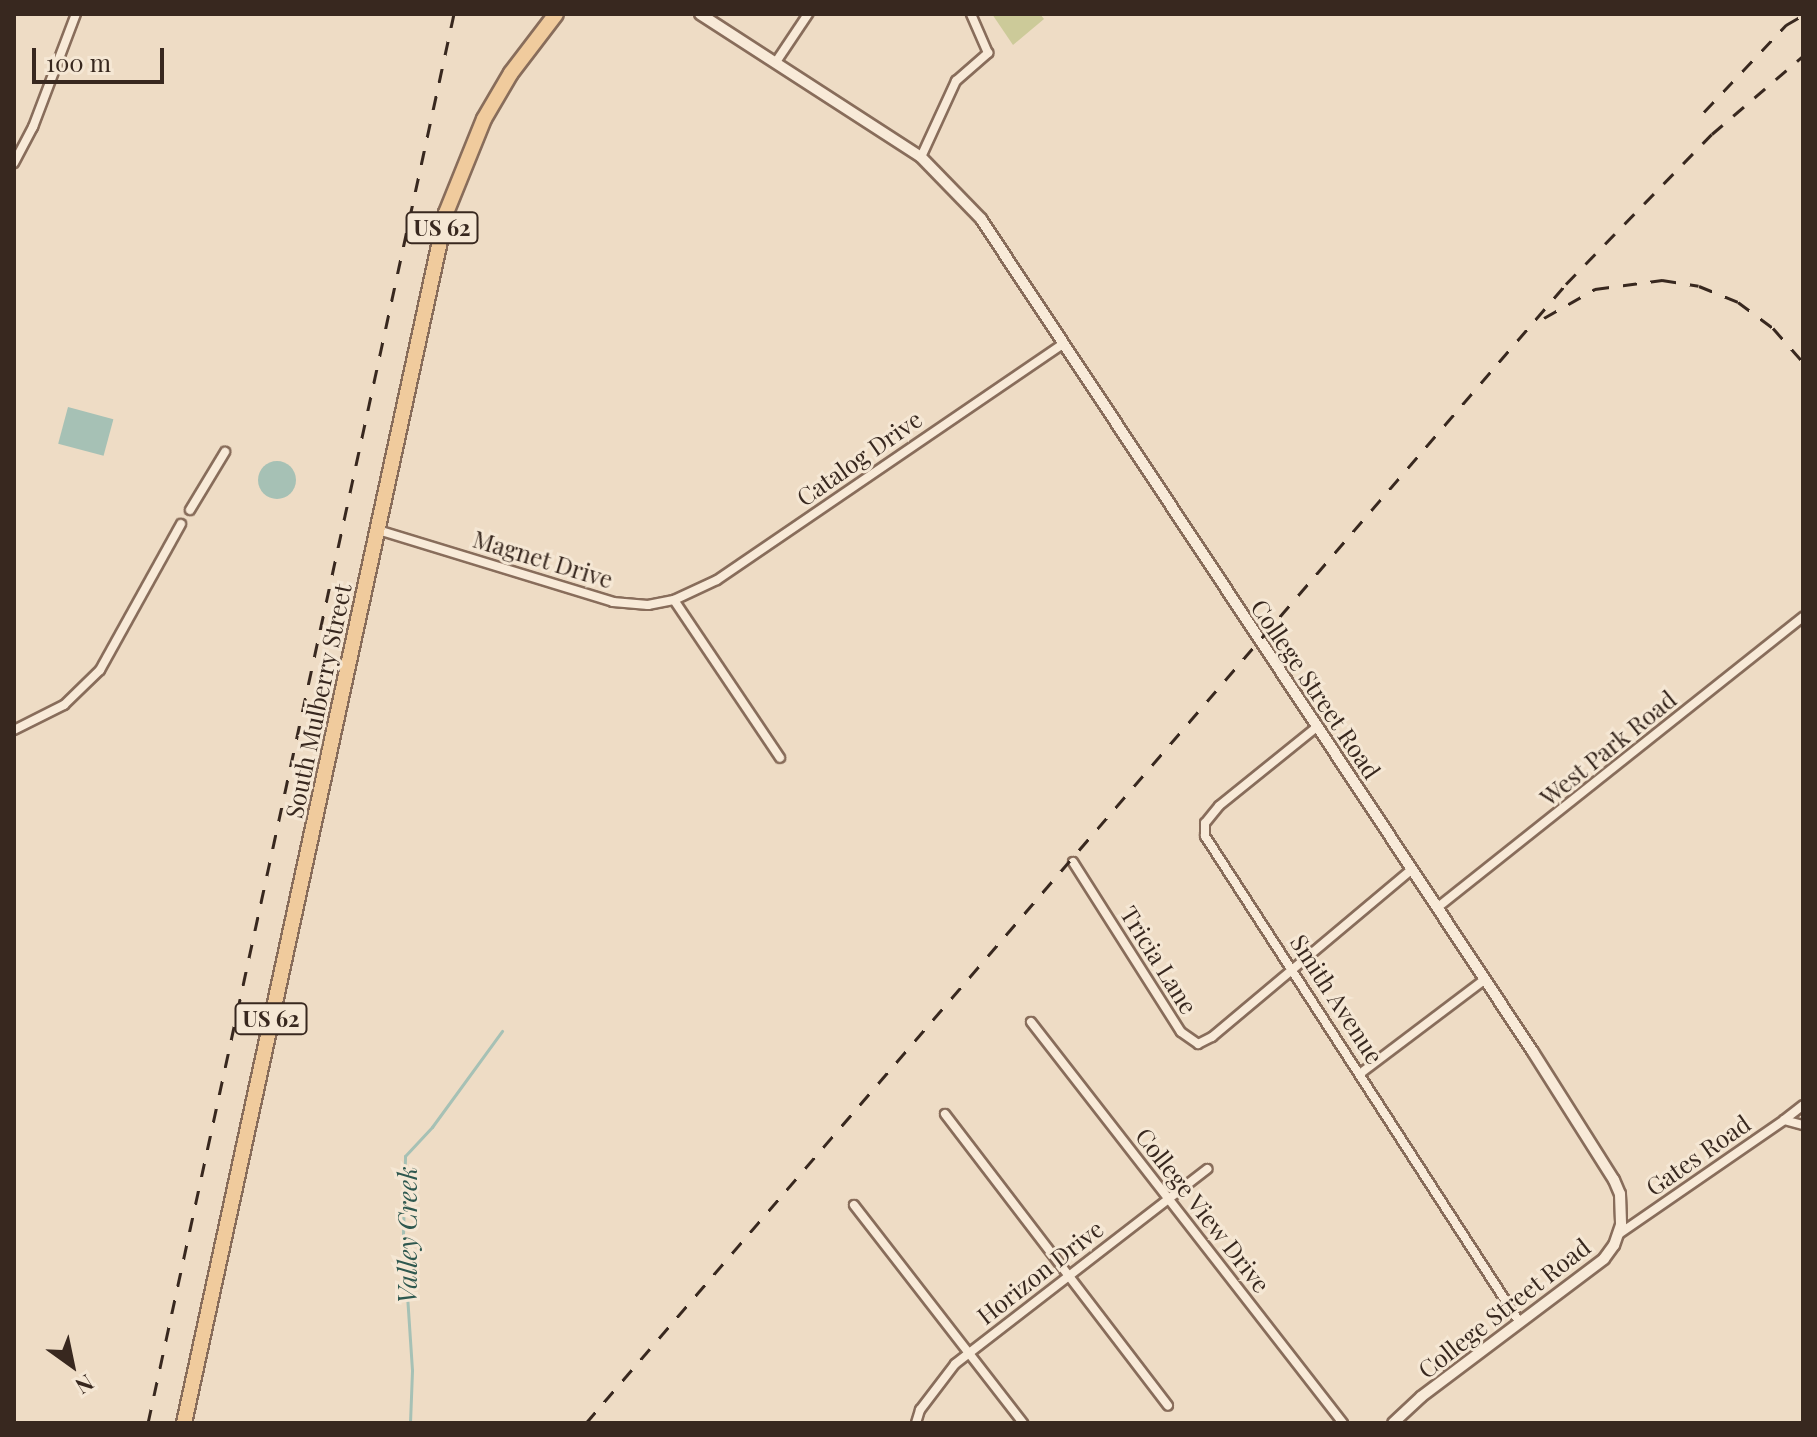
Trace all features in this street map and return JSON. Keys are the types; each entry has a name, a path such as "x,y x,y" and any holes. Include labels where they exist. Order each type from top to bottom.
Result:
{"main road":[{"name":"South Mulberry Street","path":"184,1423 446,213 484,119 511,73 556,14"}],"street":[{"path":"14,163 33,127 76,14"},
{"name":"College Street Road","path":"700,14 921,157 981,219 1318,726 1614,1180 1622,1210 1619,1234 1604,1259 1421,1397 1393,1423"},
{"path":"776,62 808,14"},
{"path":"921,157 956,81 988,53 971,14"},
{"name":"Catalog Drive","path":"674,600 717,580 1064,343"},
{"path":"190,510 225,452"},
{"path":"14,730 64,705 100,670 181,524"},
{"name":"Magnet Drive","path":"378,530 613,602 648,605 674,600"},
{"path":"674,600 780,758"},
{"name":"West Park Road","path":"1437,908 1803,617"},
{"name":"Smith Avenue","path":"1318,726 1219,806 1203,828 1215,853 1361,1073 1520,1323"},
{"name":"Tricia Lane","path":"1073,862 1181,1032 1198,1044 1212,1037 1411,870"},
{"path":"1361,1073 1484,980"},
{"name":"College View Drive","path":"1031,1022 1343,1423"},
{"path":"1784,1120 1803,1105"},
{"path":"945,1114 1168,1406"},
{"name":"Gates Road","path":"1619,1234 1784,1120 1803,1125"},
{"name":"Horizon Drive","path":"916,1423 940,1380 968,1353 1207,1169"},
{"path":"854,1205 1023,1423"}],"shaded area":[{"path":"992,14 1040,14 1044,19 1013,45"},
{"path":"68,407 113,419 104,456 58,444"},
{"path":"277,461 291,466 296,480 291,494 277,499 263,494 258,480 263,466"}],"waterway":[{"name":"Valley Creek","path":"410,1423 412,1370 403,1234 405,1156 432,1127 502,1031"}],"railway":[{"path":"148,1423 454,14"},
{"path":"1704,112 1786,25 1803,15"},
{"path":"586,1423 1566,284 1712,134 1803,56"},
{"path":"1544,318 1595,289 1662,280 1699,286 1738,302 1773,328 1803,362"}]}
